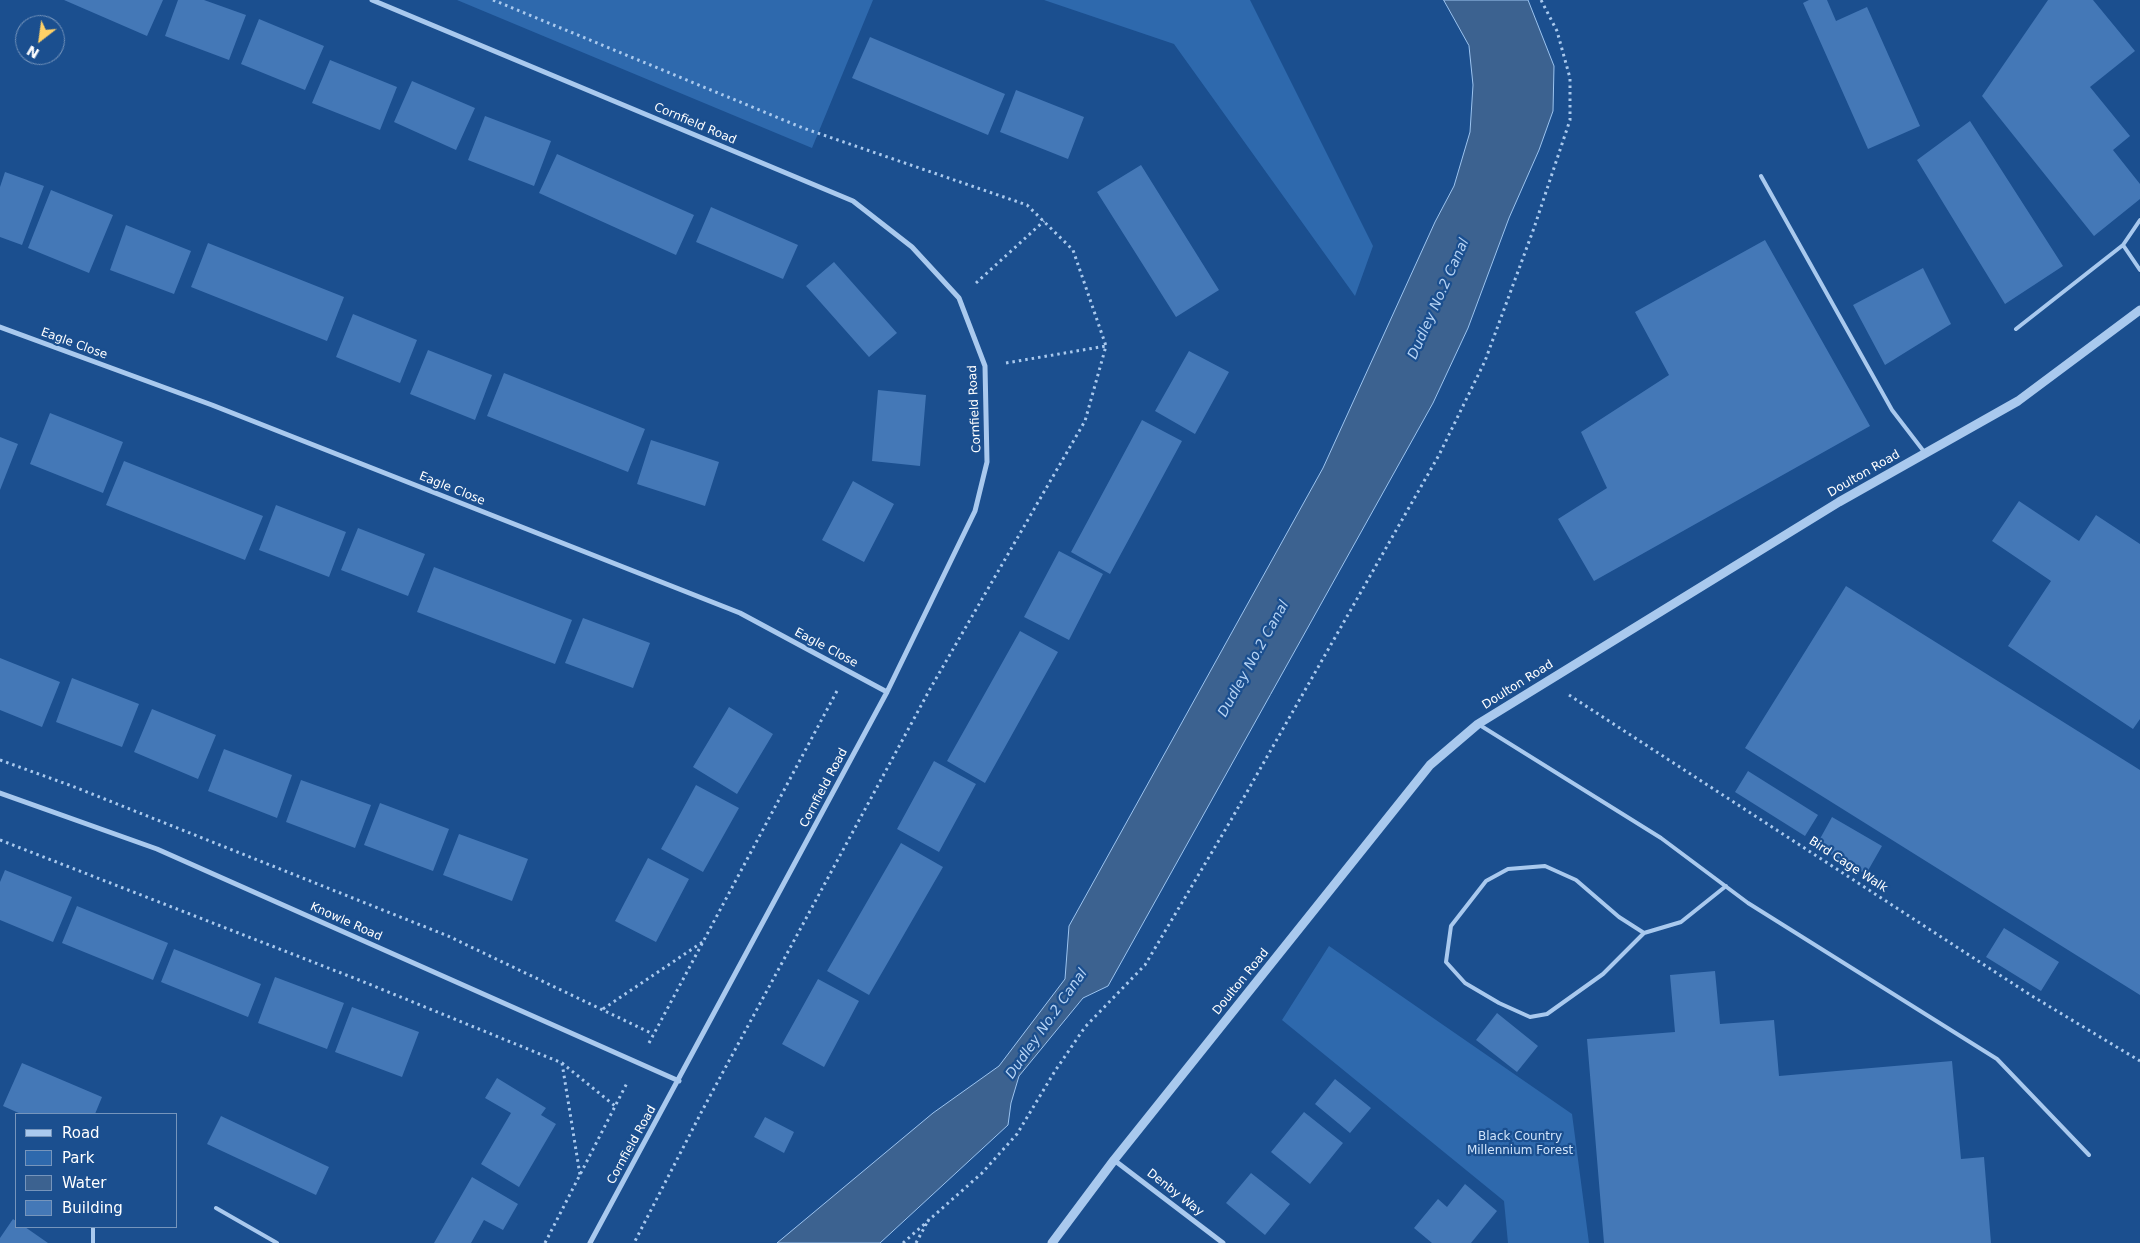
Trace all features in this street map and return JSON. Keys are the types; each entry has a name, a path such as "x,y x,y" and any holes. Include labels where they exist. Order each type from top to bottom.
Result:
{"street":[{"name":"Cornfield Road","path":"372,0 853,201 912,247 960,298 985,366 987,462 975,511 887,692 590,1243"},
{"name":"Doulton Road","path":"1052,1243 1114,1160 1430,765 1478,724 1840,502 2018,401 2140,310"},
{"name":"Eagle Close","path":"0,327 212,405 740,613 887,692"},
{"name":"Knowle Road","path":"0,793 157,849 679,1081"},
{"name":"Denby Way","path":"1114,1160 1223,1243"}],"lane":[{"path":"1761,176 1892,410 1925,453"},
{"path":"2016,328 2123,245 2140,220"},
{"path":"2123,245 2140,270"},
{"path":"1478,724 1661,838 1748,903 1997,1059 2089,1155"},
{"path":"1644,933 1619,917 1576,880 1545,866 1508,869 1486,881 1451,926 1446,962 1465,983 1499,1003 1530,1017 1547,1014 1603,974 1644,933 1681,922 1726,886"},
{"path":"216,1208 277,1243"},
{"path":"93,1228 93,1243"}],"path":[{"path":"493,0 803,128 1027,205 1073,250 1106,346 1085,421 930,690 703,1109 634,1243"},
{"path":"903,1243 982,1173 1018,1134 1055,1071 1085,1028 1145,965 1231,820 1439,455 1485,361 1534,228 1570,120 1570,78 1556,31 1541,0"},
{"path":"960,298 1044,221"},
{"path":"985,366 1106,346"},
{"path":"545,1243 653,1034 848,671"},
{"name":"Bird Cage Walk","path":"1548,681 2032,996 2140,1061"},
{"path":"0,760 81,790 448,936 653,1034"},
{"path":"0,840 359,980 562,1063 616,1106"},
{"path":"603,1010 704,941"},
{"path":"562,1063 580,1176"},
{"path":"916,1243 931,1217"}],"green space":[{"path":"457,0 873,0 812,148"},
{"path":"1044,0 1250,0 1373,246 1355,296 1174,44"},
{"name":"Black Country Millennium Forest","path":"1329,946 1572,1114 1589,1243 1508,1243 1504,1201 1282,1020"}],"water":[{"name":"Dudley No.2 Canal","path":"1444,0 1528,0 1554,66 1553,111 1539,150 1509,218 1468,328 1433,403 1108,986 1083,998 1019,1076 1011,1103 1008,1125 880,1243 777,1243 933,1113 999,1066 1065,979 1069,926 1323,468 1435,222 1454,186 1470,132 1473,85 1469,46"}],"building":[{"path":"64,0 163,0 147,36"},
{"path":"178,0 204,0 246,15 229,60 165,36"},
{"path":"1809,0 1827,0 1836,21 1867,7 1920,126 1868,149 1803,3"},
{"path":"2048,0 2093,0 2135,51 2090,87 2130,136 2113,150 2140,184 2140,199 2094,236 1982,96"},
{"path":"259,19 324,46 305,90 241,64"},
{"path":"870,37 1005,94 988,135 852,78"},
{"path":"330,60 397,87 380,130 312,103"},
{"path":"412,81 475,108 456,150 394,122"},
{"path":"1016,90 1084,117 1068,159 1000,132"},
{"path":"485,116 551,141 534,186 468,160"},
{"path":"1970,121 2063,266 2005,304 1917,160"},
{"path":"557,154 694,215 676,255 539,193"},
{"path":"1141,165 1219,290 1176,317 1097,192"},
{"path":"5,172 44,186 22,245 0,237 0,187"},
{"path":"51,190 113,215 89,273 28,248"},
{"path":"711,207 798,245 783,279 696,242"},
{"path":"126,225 191,251 174,294 110,270"},
{"path":"1765,240 1870,426 1594,581 1558,519 1607,488 1581,432 1669,375 1635,312"},
{"path":"208,243 344,297 327,341 191,287"},
{"path":"834,262 897,333 869,357 806,286"},
{"path":"1923,268 1951,324 1885,365 1853,305"},
{"path":"353,314 417,340 400,383 336,357"},
{"path":"428,350 492,375 475,420 410,394"},
{"path":"1189,351 1229,372 1195,434 1155,411"},
{"path":"504,373 645,429 628,472 487,416"},
{"path":"878,390 926,395 920,466 872,461"},
{"path":"50,413 123,442 103,493 30,464"},
{"path":"1142,420 1182,441 1110,574 1071,552"},
{"path":"0,437 18,444 0,490"},
{"path":"651,440 719,462 705,506 637,484"},
{"path":"124,461 263,516 245,560 106,505"},
{"path":"853,481 894,504 864,562 822,540"},
{"path":"2019,501 2079,541 2096,515 2140,544 2140,719 2133,729 2008,646 2051,581 1992,541"},
{"path":"276,505 346,532 329,577 259,550"},
{"path":"358,528 425,554 408,596 341,570"},
{"path":"1059,551 1103,574 1069,640 1024,617"},
{"path":"434,567 572,620 555,664 417,612"},
{"path":"1846,586 2140,770 2140,995 1745,748"},
{"path":"583,618 650,643 633,688 565,663"},
{"path":"1020,631 1058,652 985,783 947,761"},
{"path":"0,658 60,682 42,727 0,710"},
{"path":"72,678 139,704 122,747 56,722"},
{"path":"729,707 773,734 737,794 693,767"},
{"path":"152,709 216,735 198,779 134,752"},
{"path":"224,749 292,775 277,818 208,791"},
{"path":"934,761 976,784 939,852 897,829"},
{"path":"1748,771 1818,815 1805,836 1735,792"},
{"path":"301,780 371,805 355,848 286,822"},
{"path":"696,785 739,808 703,872 661,849"},
{"path":"380,803 449,829 433,871 364,845"},
{"path":"1832,817 1882,846 1866,874 1816,846"},
{"path":"459,834 528,859 512,901 443,875"},
{"path":"901,843 943,867 869,995 827,971"},
{"path":"648,858 689,879 656,942 615,921"},
{"path":"5,870 72,897 53,942 0,920 0,882"},
{"path":"77,906 168,943 153,980 62,943"},
{"path":"2004,928 2059,962 2041,991 1986,957"},
{"path":"174,949 261,984 248,1017 161,982"},
{"path":"1715,971 1720,1024 1774,1020 1779,1076 1952,1061 1961,1159 1984,1157 1991,1243 1604,1243 1587,1039 1675,1032 1670,975"},
{"path":"275,977 344,1003 327,1049 258,1023"},
{"path":"818,979 859,1001 824,1067 782,1044"},
{"path":"352,1007 419,1032 402,1077 335,1052"},
{"path":"1497,1013 1538,1046 1517,1072 1476,1040"},
{"path":"22,1063 102,1097 95,1113 19,1113 3,1106"},
{"path":"497,1078 546,1108 541,1115 556,1124 519,1187 481,1164 511,1113 485,1098"},
{"path":"1335,1079 1371,1108 1350,1133 1315,1104"},
{"path":"1304,1112 1343,1143 1310,1184 1271,1152"},
{"path":"221,1116 329,1167 316,1195 207,1144"},
{"path":"765,1117 794,1132 784,1153 754,1137"},
{"path":"1251,1173 1290,1204 1265,1235 1226,1203"},
{"path":"472,1177 518,1204 503,1230 484,1220 471,1243 434,1243"},
{"path":"1465,1184 1497,1211 1471,1243 1432,1243 1414,1228 1438,1199 1447,1207"},
{"path":"13,1219 15,1220 15,1228 26,1228 48,1243 0,1243 0,1238"}]}
